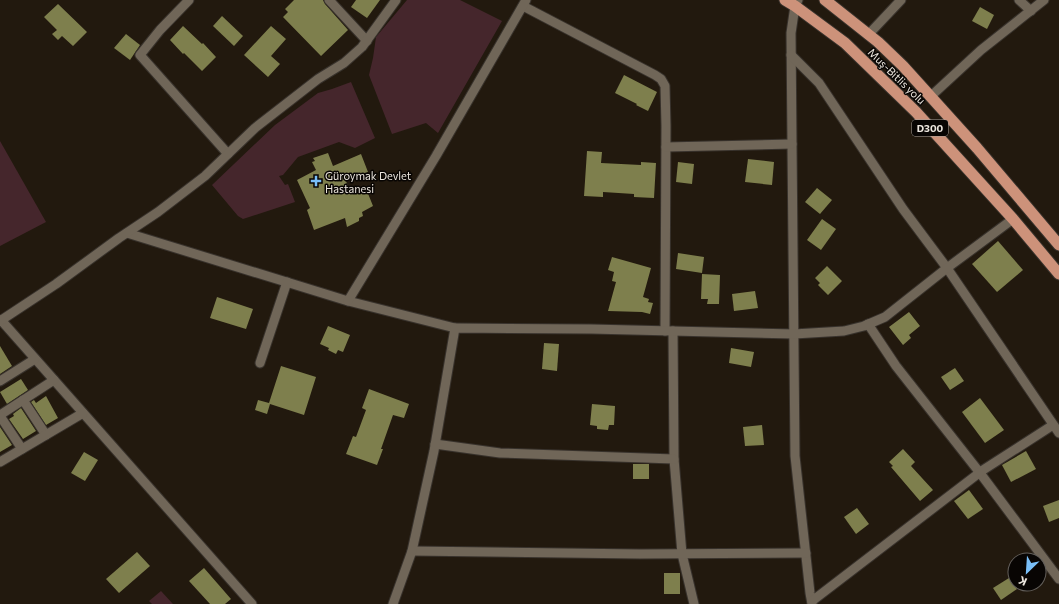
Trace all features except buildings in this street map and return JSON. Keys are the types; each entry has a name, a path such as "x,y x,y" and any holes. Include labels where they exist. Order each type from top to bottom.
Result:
{"highway":[{"name":"Muş-Bitlis yolu","path":"785,0 797,3 845,43 905,101 1013,219 1059,274"},
{"name":"Muş-Bitlis yolu","path":"825,0 903,66 977,148 1059,245"}],"street":[{"path":"189,0 160,30 140,55 228,154"},
{"path":"329,0 367,41"},
{"path":"252,604 1,321 158,212 205,176 255,128 318,79 344,63 362,47 396,0"},
{"path":"868,35 901,0"},
{"path":"1019,0 1031,11"},
{"path":"930,97 981,50 1044,0"},
{"path":"348,301 432,163 525,3 661,79 664,86 669,331 674,460 682,554 694,604"},
{"path":"797,3 791,33 795,456 812,603"},
{"path":"791,55 819,83 903,209 947,268 1059,433"},
{"path":"666,147 792,144"},
{"path":"127,233 348,301 455,328 794,334 844,330 864,326 885,317 947,268 1013,219"},
{"path":"260,363 287,282"},
{"path":"868,324 896,366 980,473 1059,579"},
{"path":"393,604 412,551 435,444 455,328"},
{"path":"0,381 36,359"},
{"path":"22,449 0,415 54,380"},
{"path":"23,400 46,435"},
{"path":"0,462 84,413"},
{"path":"812,603 980,473 1053,425"},
{"path":"435,444 500,453 674,460"},
{"path":"412,551 682,554 806,553"}],"shaded area":[{"path":"407,0 460,0 502,21 438,133 426,123 392,134 369,75 376,37"},
{"path":"351,82 375,138 355,148 339,142 298,157 283,175 279,176 285,185 288,184 295,202 243,219 238,216 212,185 275,125 318,93"},
{"path":"0,141 46,222 0,246"},
{"path":"161,591 173,604 152,604 149,601"}],"place":[{"name":"Güroymak Devlet Hastanesi","path":"316,181"}]}
